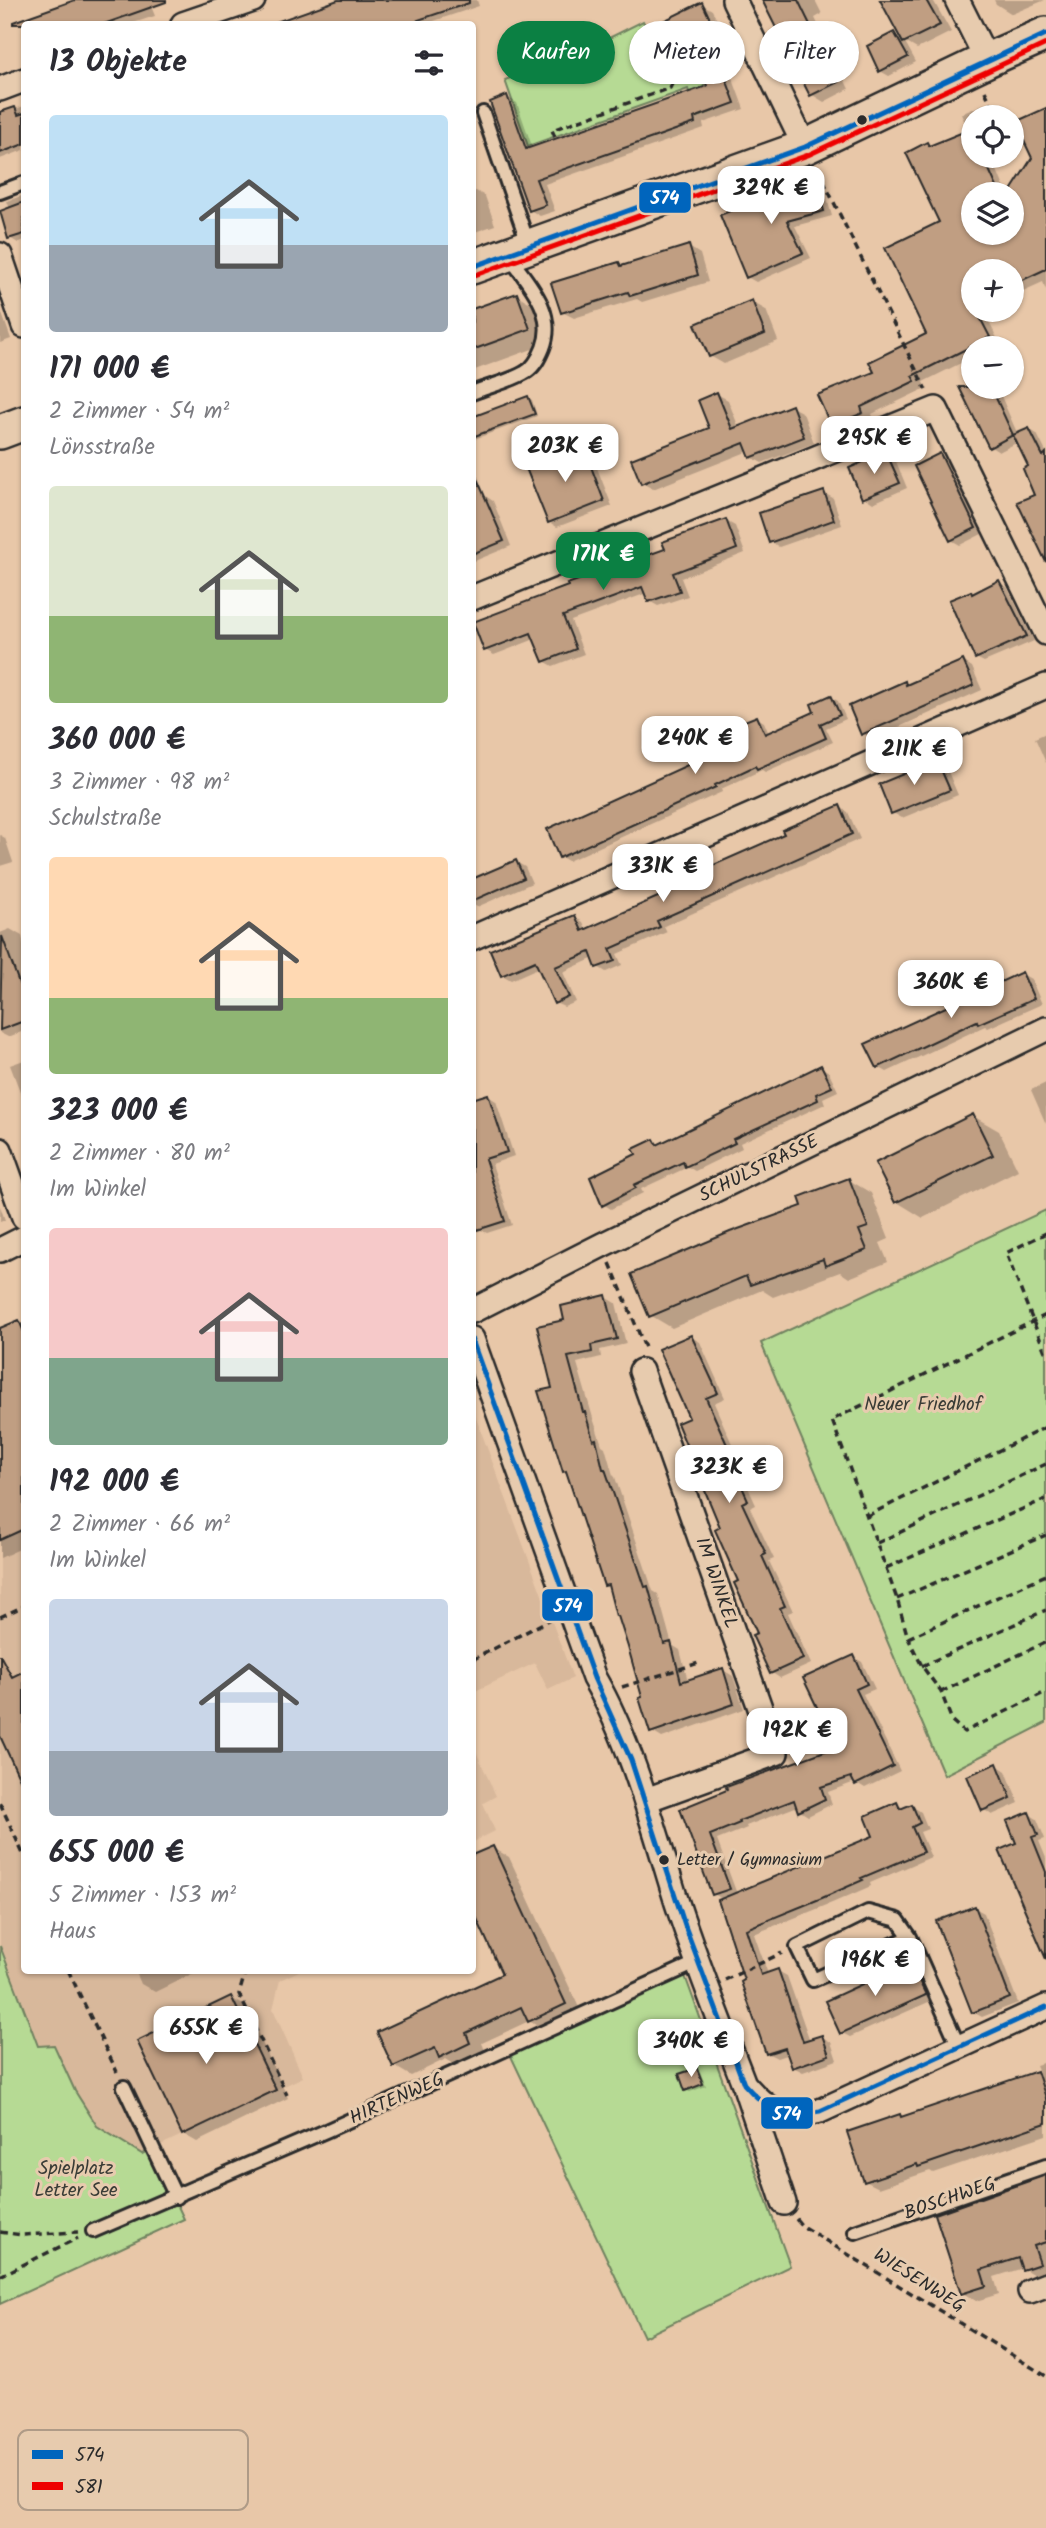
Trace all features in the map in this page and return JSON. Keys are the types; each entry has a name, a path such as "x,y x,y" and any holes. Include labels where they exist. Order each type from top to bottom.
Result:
{"main road":[{"path":"476,266 805,147 1046,34"},
{"path":"0,432 21,424"}],"street":[{"path":"192,21 253,0"},
{"path":"734,0 805,147"},
{"path":"957,0 987,60"},
{"path":"0,89 21,81"},
{"path":"0,255 17,276 21,305"},
{"path":"476,596 936,409 1046,633"},
{"path":"476,936 1046,686"},
{"name":"SCHULSTRASSE","path":"476,1309 1046,1029"},
{"path":"0,1150 21,1209"},
{"path":"0,1250 21,1240"},
{"path":"476,1350 594,1678 603,1693 646,1800 698,1962 744,2084 784,2203"},
{"name":"IM WINKEL","path":"641,1371 776,1753 646,1800"},
{"path":"744,2084 763,2106 781,2113 797,2116 820,2111 960,2049 1046,2007"}],"lane":[{"path":"476,391 525,373 539,358 548,334 545,311 518,251 483,113"},
{"path":"0,192 21,184"},
{"path":"909,1937 813,1980 797,1947 868,1912 898,1920 909,1937 960,2049"},
{"name":"HIRTENWEG","path":"93,2231 176,2197 698,1962"},
{"path":"124,2087 176,2197"},
{"name":"BOSCHWEG","path":"855,2232 1046,2166"}],"path":[{"path":"555,136 552,130 670,88 678,71 756,45"},
{"path":"805,147 936,409"},
{"path":"1046,1233 1006,1253 1046,1353"},
{"path":"602,1245 647,1353 641,1371"},
{"path":"1046,1315 832,1420 897,1598 908,1638 922,1666 941,1692 952,1721 964,1732 1046,1692"},
{"path":"867,1516 1046,1427"},
{"path":"877,1543 1046,1464"},
{"path":"886,1568 1046,1499"},
{"path":"897,1598 1046,1535"},
{"path":"908,1638 1046,1575"},
{"path":"0,1617 21,1607"},
{"path":"476,1658 570,1609"},
{"path":"922,1666 1046,1610"},
{"path":"941,1692 1046,1642"},
{"path":"603,1693 702,1662"},
{"path":"0,1803 21,1849"},
{"path":"707,1988 797,1947"},
{"path":"70,1974 124,2087"},
{"path":"245,1974 239,1994 287,2095"},
{"name":"WIESENWEG","path":"784,2203 802,2226 1046,2376"},
{"path":"0,2232 22,2235 93,2231"},
{"path":"0,2276 93,2231"}],"shaded area":[{"path":"476,1418 573,1678 548,1690 535,1663 476,1691"},
{"path":"21,1530 21,1974 293,1974 280,1980 273,2009 303,2077 142,2154 97,2126 75,2091 54,2045 38,2047 0,1946 0,1540"},
{"path":"476,1752 496,1796 483,1803 495,1831 476,1840"}],"green space":[{"path":"629,28 629,84 704,84 714,111 698,117 688,89 528,146 506,84 615,84 615,35"},
{"name":"Neuer Friedhof","path":"1046,1210 1046,1723 944,1775 761,1343"},
{"name":"Spielplatz Letter See","path":"0,1946 38,2046 54,2045 75,2091 97,2126 142,2154 151,2149 184,2219 0,2304"},
{"path":"685,1976 790,2266 644,2337 510,2054"}],"building":[{"path":"75,0 166,0 112,21 13,22"},
{"path":"338,0 469,0 469,3 418,21 279,21"},
{"path":"762,0 798,0 808,21 772,21"},
{"path":"880,0 926,0 940,25 903,43"},
{"path":"702,2 711,21 663,21"},
{"path":"894,32 908,57 879,72 867,46"},
{"path":"706,84 728,84 735,103 694,118 695,123 536,179 546,205 529,211 490,102 507,95 526,149 707,86"},
{"path":"804,84 834,84 810,96"},
{"path":"15,107 18,115 21,114 21,145 0,153 0,112"},
{"path":"1046,108 1046,269 1024,279 1024,259 961,259 961,322 982,322 989,336 961,336 961,352 912,376 915,381 861,407 863,413 831,426 817,395 874,372 869,362 926,334 885,248 939,222 906,153 927,142 929,146 961,133 961,168 988,168 995,182 961,182 961,245 1024,245 1024,182 1017,182 1032,158 1024,141 1024,118"},
{"path":"815,178 824,211 787,221 803,253 746,278 720,215 776,192 775,189"},
{"path":"21,203 21,235 8,239 0,211"},
{"path":"689,245 698,275 630,296 628,292 561,313 551,283 619,262 621,266"},
{"path":"517,293 530,329 476,349 476,308"},
{"path":"752,300 765,334 709,357 695,324"},
{"path":"717,392 732,429 792,405 804,437 750,458 744,443 641,484 631,459 709,428 698,400"},
{"path":"528,396 535,414 476,436 476,416"},
{"path":"965,399 996,399 1013,435 989,448"},
{"path":"1029,428 1043,456 1046,453 1046,562 1017,502 1034,495 1023,469 1028,466 1013,435"},
{"path":"582,443 604,501 548,523 526,468 565,454 563,451"},
{"path":"886,452 900,483 862,499 849,468"},
{"path":"940,453 976,528 950,541 914,466"},
{"path":"476,476 504,541 476,552"},
{"path":"824,491 834,520 769,543 759,513"},
{"path":"726,519 737,549 673,573 680,591 648,602 642,587 563,616 576,649 543,662 531,633 484,651 476,630 476,621 568,586 567,584 665,549 662,542"},
{"path":"999,580 1027,636 975,659 949,600 971,591 972,594"},
{"path":"963,660 974,685 861,735 849,706 905,681 906,685"},
{"path":"831,695 840,715 820,724 826,738 757,769 755,766 715,785 716,787 559,858 547,829 714,753 707,736 757,716 765,734 814,712 811,704"},
{"path":"937,760 950,790 891,814 879,784"},
{"path":"840,805 852,834 657,921 660,927 610,949 615,961 596,968 590,952 555,967 569,997 554,1004 535,961 501,976 490,950 575,915 582,931 678,888 675,882 784,834 782,830"},
{"path":"516,860 524,878 476,899 476,877"},
{"path":"2,936 21,989 21,1022 0,1030"},
{"path":"1022,972 1034,999 978,1024 977,1021 877,1068 865,1044"},
{"path":"821,1065 832,1087 816,1094 818,1100 733,1139 735,1143 685,1167 683,1162 634,1185 636,1188 602,1206 590,1177 636,1154 633,1149 654,1139 657,1145"},
{"path":"488,1094 507,1152 485,1159 505,1221 477,1230 476,1227 476,1098"},
{"path":"973,1114 993,1155 895,1203 875,1163"},
{"path":"849,1178 868,1227 859,1230 867,1250 825,1266 823,1259 750,1285 746,1276 649,1317 631,1274 730,1232 802,1206 799,1197"},
{"path":"606,1295 617,1339 591,1345 592,1352 568,1357 583,1412 593,1440 596,1439 603,1469 645,1587 648,1586 664,1644 671,1642 681,1682 723,1668 734,1704 650,1733 628,1647 608,1585 604,1586 566,1471 563,1472 538,1391 552,1388 537,1326 564,1320 561,1306"},
{"path":"19,1320 21,1325 21,1530 0,1540 0,1328"},
{"path":"691,1335 718,1393 706,1398 748,1500 742,1503 766,1554 762,1556 785,1606 780,1608 803,1659 770,1674 752,1635 757,1633 734,1583 738,1581 715,1530 720,1527 677,1423 689,1418 658,1349"},
{"path":"0,1655 12,1677 21,1672 21,1782 0,1736"},
{"path":"854,1655 867,1684 856,1689 893,1766 855,1785 851,1777 821,1787 825,1799 798,1812 794,1800 710,1835 730,1889 712,1895 680,1809 727,1790 726,1787 836,1747 803,1678"},
{"path":"997,1763 1011,1798 982,1811 967,1776"},
{"path":"897,1802 900,1809 912,1804 920,1823 912,1827 923,1852 746,1929 761,1975 778,1969 803,2041 822,2035 829,2055 792,2068 785,2048 766,2054 741,1982 744,1980 718,1900 873,1836 865,1816"},
{"path":"1029,1812 1038,1835 1032,1837 1046,1872 1046,1959 999,1850 1016,1843 1007,1821"},
{"path":"493,1846 566,2004 528,2022 521,2007 466,2033 470,2043 439,2058 435,2048 393,2067 377,2032 502,1974 476,1917 476,1853"},
{"path":"975,1906 1010,1998 972,2013 936,1921"},
{"path":"910,1962 926,1995 840,2034 825,2001"},
{"path":"231,1996 276,2090 182,2135 137,2041"},
{"path":"697,2068 703,2084 685,2091 679,2074"},
{"path":"1037,2071 1046,2098 1046,2123 918,2167 917,2164 864,2182 847,2132 900,2114 901,2117"},
{"path":"1046,2175 1046,2242 1034,2246 1040,2264 1022,2270 1018,2258 981,2270 986,2286 961,2294 935,2214"}],"transit line":[{"name":"574","path":"476,266 805,147 1046,34"},
{"name":"581","path":"476,275 808,155 1046,44"},
{"name":"574","path":"476,1351 594,1678 631,1760 685,1926 744,2084 761,2101 777,2111 796,2114 820,2111 1046,2007"}],"place":[{"name":"Letter / Gymnasium","path":"664,1860"}]}
